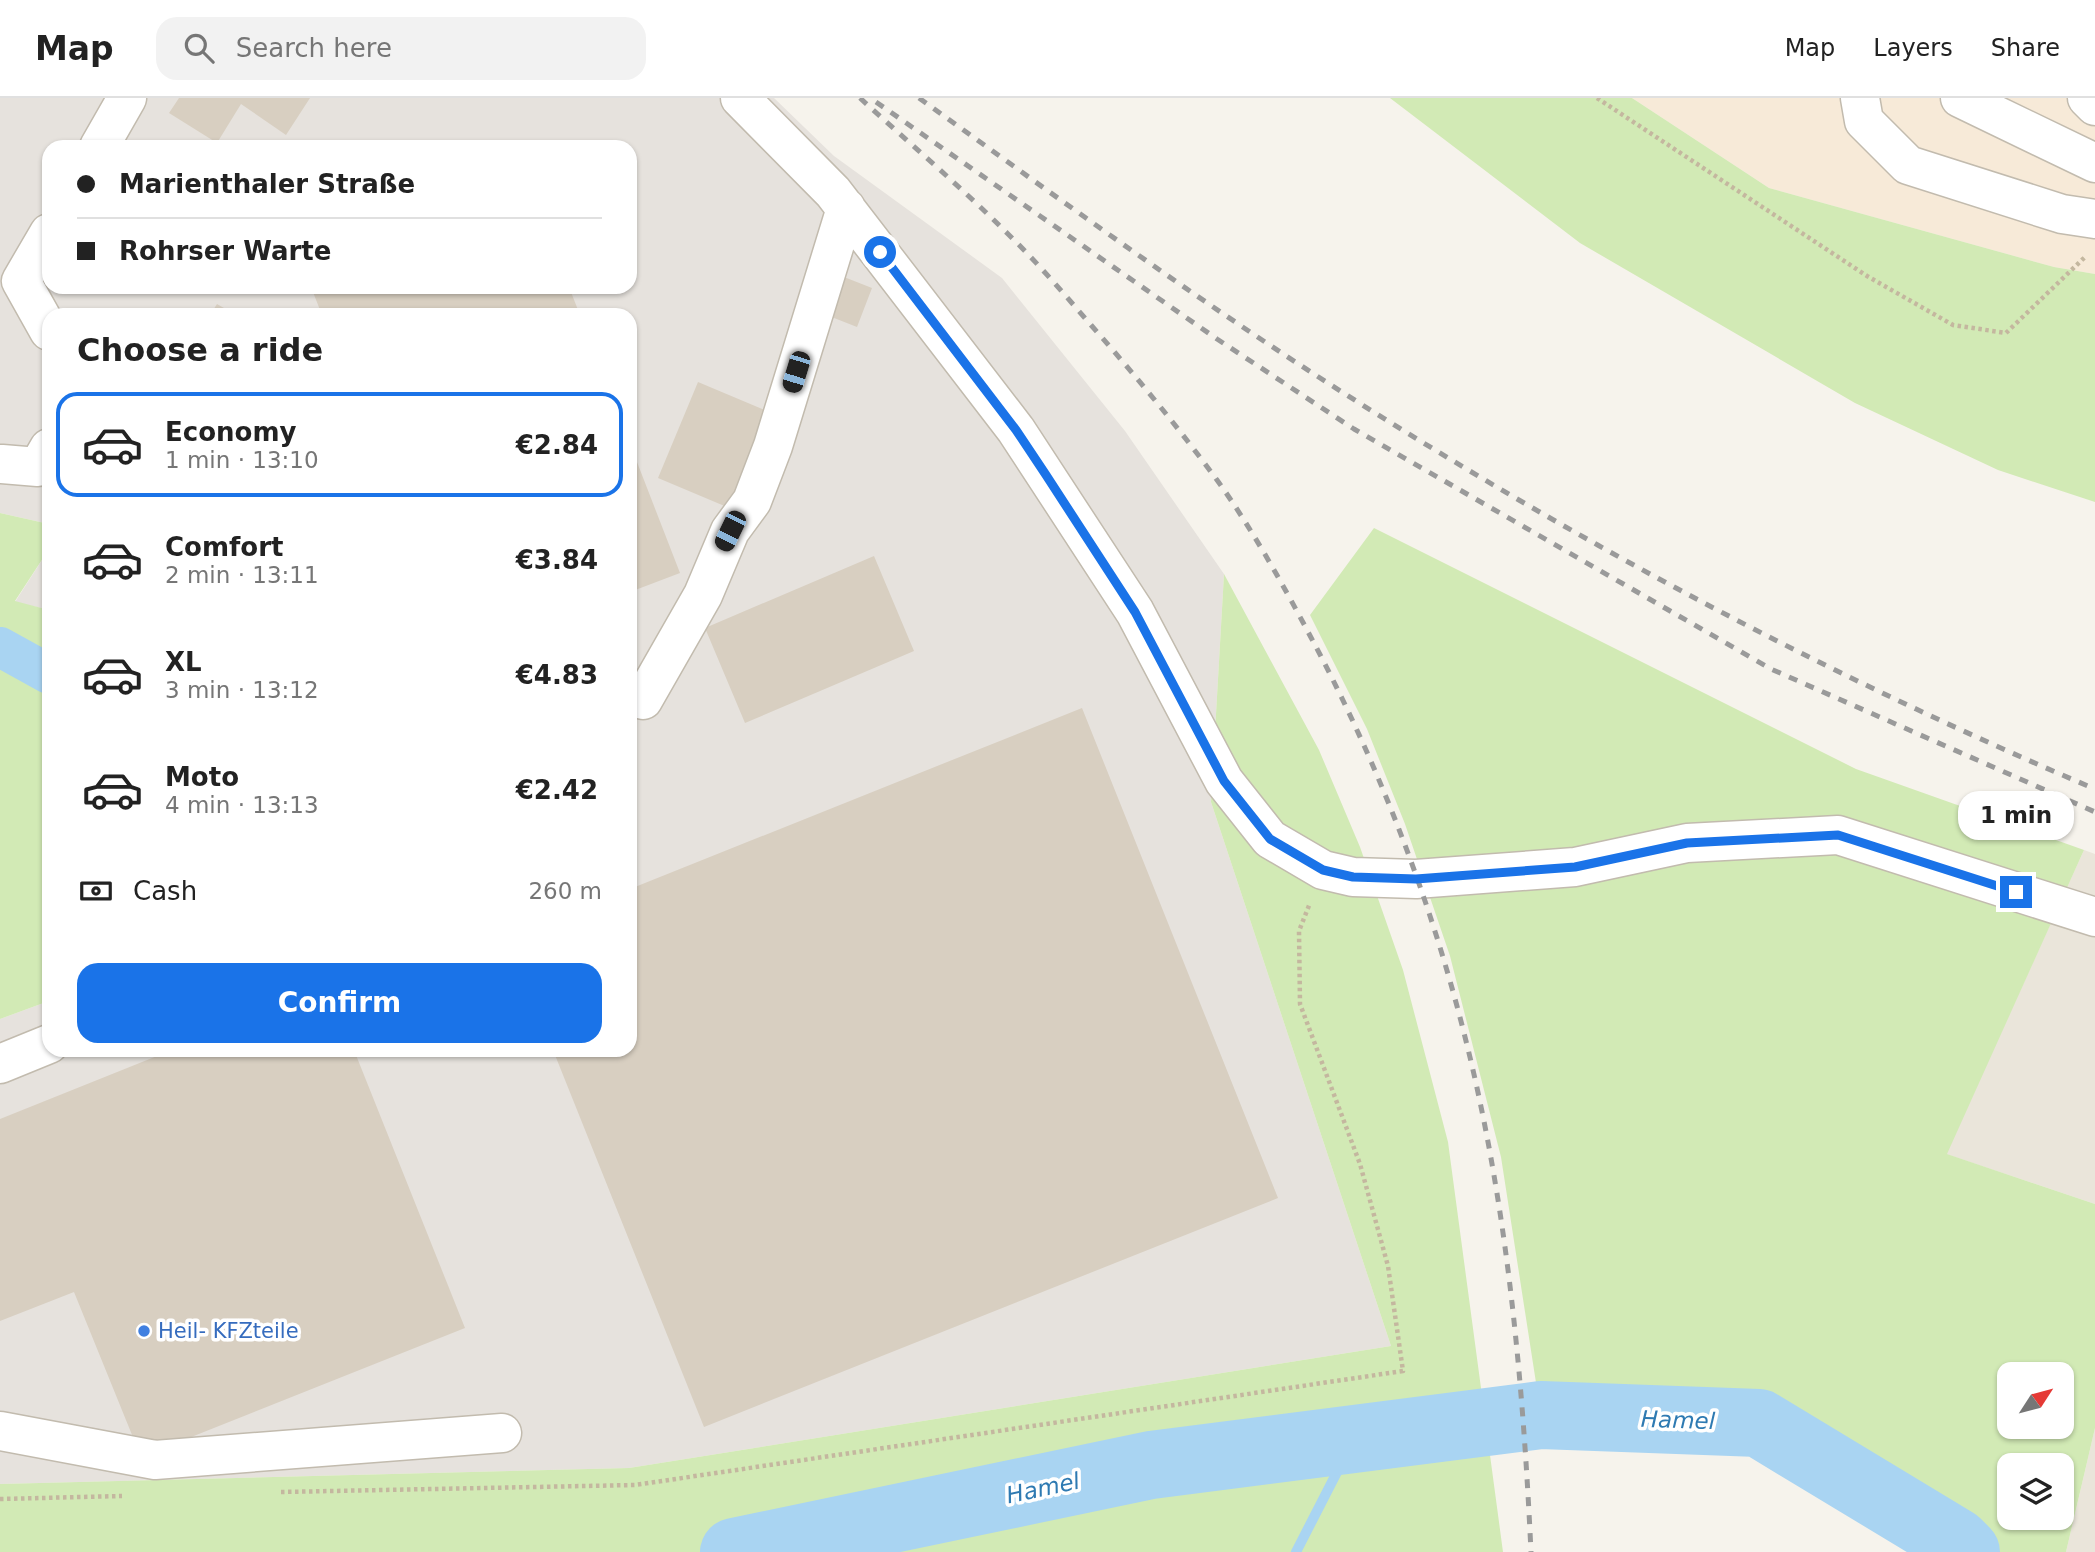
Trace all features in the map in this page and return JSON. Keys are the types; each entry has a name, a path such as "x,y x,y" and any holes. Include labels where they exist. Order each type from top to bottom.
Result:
{"street":[{"path":"103,140 127,98"},
{"path":"740,98 833,192 1016,430 1135,612 1224,781 1270,839 1323,870 1353,877 1390,879 1575,867 1687,843 1838,835 2095,917"},
{"path":"1860,98 1864,121 1908,165 2062,214 2091,237"},
{"path":"1960,98 2095,163"},
{"path":"2087,98 2095,106"},
{"path":"643,700 703,595 730,531 752,501 773,446 845,208"},
{"path":"42,245 21,281 42,318"},
{"path":"2,464 38,467 42,460"},
{"path":"0,1064 42,1047"},
{"path":"0,1430 155,1461 502,1433"}],"path":[{"path":"1597,98 1867,276 1953,325 2006,333 2091,237"},
{"path":"276,1492 635,1485 1403,1371 1388,1266 1360,1164 1300,1004 1299,931 1323,870"},
{"path":"0,1499 124,1496"}],"shaded area":[{"path":"0,98 774,98 834,156 1002,278 1125,431 1224,574 1211,802 1391,1346 629,1468 0,1484 0,1019 42,1004 42,1057 637,1057 637,308 42,308 42,522 0,513"},
{"path":"1632,98 2095,98 2095,274 2054,267 1769,188"},
{"path":"42,560 42,608 15,602"},
{"path":"2084,850 2095,854 2095,1204 1946,1154"},
{"path":"2095,1428 2095,1552 2066,1552 2071,1530 2074,1530 2074,1518"}],"green space":[{"path":"1390,98 1632,98 1769,188 2054,267 2095,274 2095,502 1998,470 1855,403 1580,243"},
{"path":"0,513 42,522 42,560 15,601 42,608 42,1004 0,1019"},
{"path":"1374,528 1856,769 2084,850 1947,1154 2095,1204 2095,1428 2074,1518 2074,1453 1997,1453 1997,1530 2071,1530 2066,1552 1966,1552 1956,1542 1759,1423 1541,1415 1501,1157 1450,956 1405,824 1367,729 1310,615"},
{"path":"1224,574 1319,750 1360,847 1403,970 1448,1142 1503,1552 0,1552 0,1484 629,1468 1391,1346 1211,802"}],"building":[{"path":"179,98 310,98 286,135 241,104 219,140 212,140 169,113"},
{"path":"844,277 872,288 857,327 829,316"},
{"path":"314,294 572,294 577,308 319,308"},
{"path":"698,382 774,414 734,510 658,478"},
{"path":"637,462 680,573 637,589"},
{"path":"874,556 914,651 745,723 705,628"},
{"path":"1082,708 1278,1198 704,1427 556,1057 637,1057 637,886"},
{"path":"155,1057 357,1057 465,1328 141,1457 74,1292 0,1321 0,1119"}],"waterway":[{"name":"Hamel","path":"0,647 42,670"},
{"name":"Hamel","path":"734,1552 1151,1465 1541,1415 1759,1423 1956,1542 1966,1552"},
{"name":"Hamel","path":"1296,1552 1354,1439"}],"railway":[{"path":"860,98 971,198 1029,255 1124,363 1187,440 1230,499 1269,561 1315,645 1362,742 1404,842 1439,945 1482,1111 1512,1299 1531,1552"},
{"path":"919,98 1234,321 1342,392 1524,503 1617,556 1805,655 1901,702 2095,789"},
{"path":"876,102 1217,339 1354,429 1771,669 2095,812"}],"place":[{"name":"Heil- KFZteile","path":"144,1331"}],"route":[{"path":"880,252 1016,430 1046,475 1135,612 1224,781 1270,839 1323,870 1353,877 1416,879 1575,867 1687,843 1838,835 2016,892"}]}
